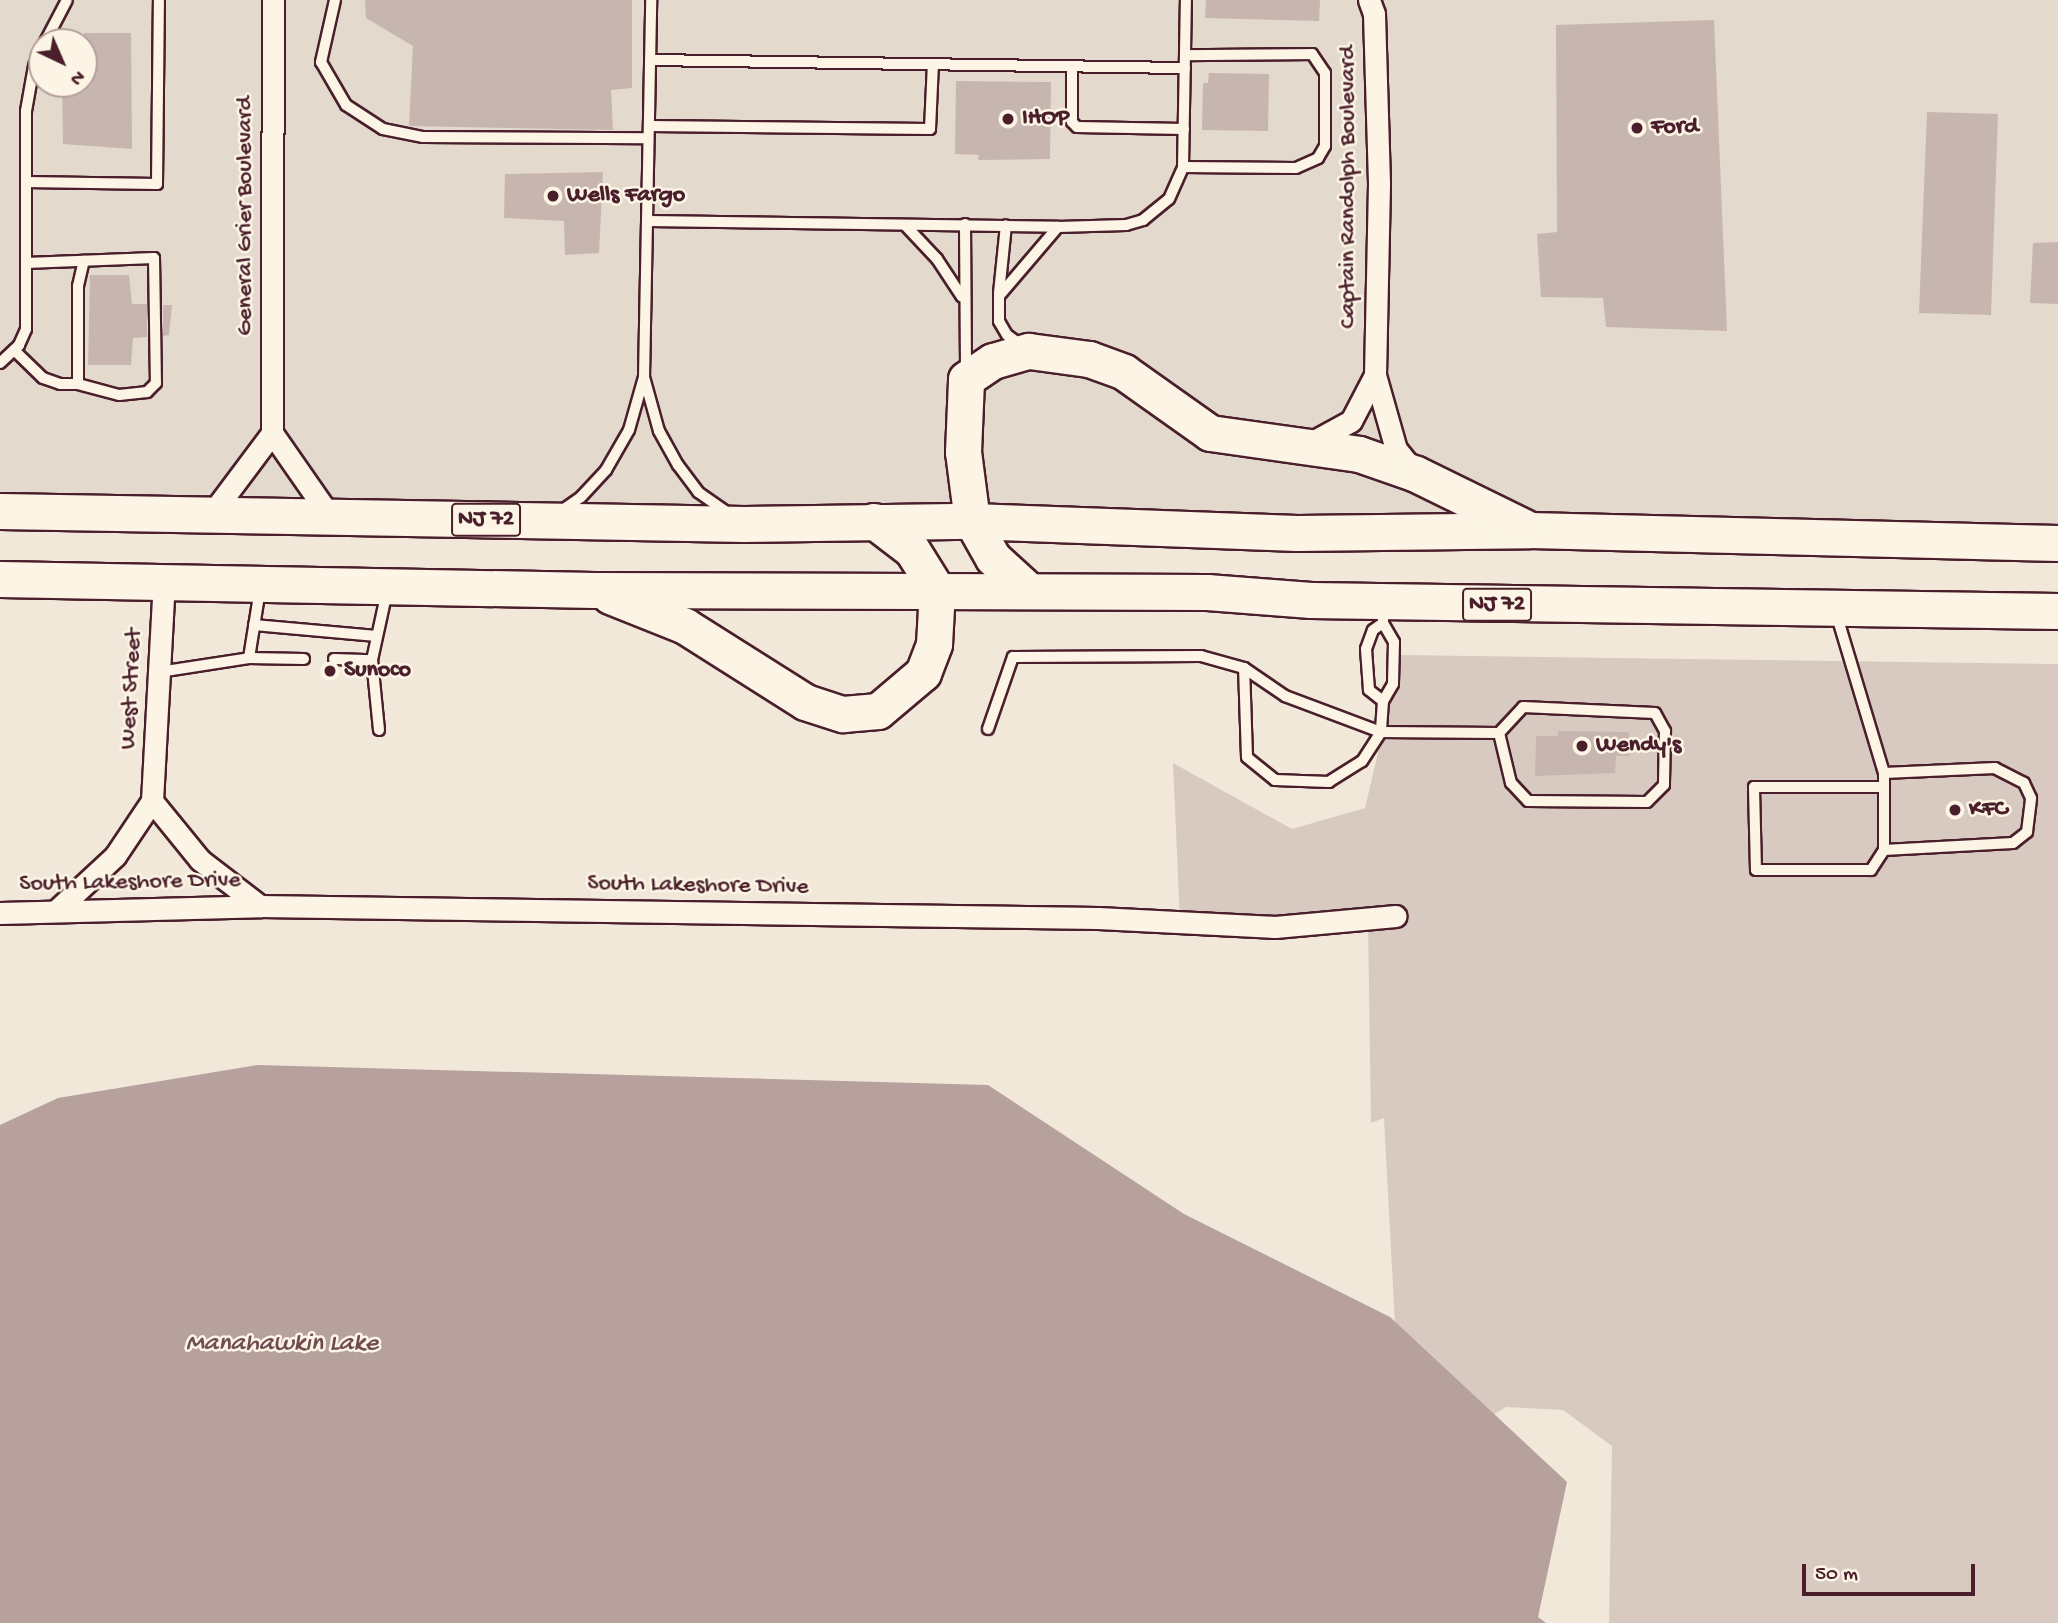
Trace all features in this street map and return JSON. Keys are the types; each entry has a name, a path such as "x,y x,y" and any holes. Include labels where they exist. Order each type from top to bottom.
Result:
{"highway":[{"path":"1027,589 993,558 972,521 963,452 966,379 993,361 1028,351 1089,359 1124,372 1210,433 1359,454 1416,474 1530,530"},
{"name":"NJ 72","path":"0,511 744,524 874,520 972,521 1297,533 1530,530 2058,543"},
{"path":"594,590 685,626 805,702 843,714 878,711 923,673 934,644 937,590 912,550 874,520"},
{"name":"NJ 72","path":"0,579 594,590 1027,589 1207,592 1383,612 2058,611"}],"street":[{"name":"General Grier Boulevard","path":"272,433 273,0"},
{"name":"Captain Randolph Boulevard","path":"1369,0 1379,184 1375,375 1396,449 1416,474"},
{"name":"Captain Randolph Boulevard","path":"1301,447 1351,421 1375,375"},
{"path":"210,516 272,433 331,518"},
{"name":"West Street","path":"152,801 164,581"},
{"path":"58,909 115,856 152,801 200,860 260,906"},
{"name":"South Lakeshore Drive","path":"0,913 58,909 260,906 1098,918 1275,927 1395,916"}],"lane":[{"path":"52,28 66,0"},
{"path":"26,182 157,184 159,0"},
{"path":"335,0 321,62 346,105 383,129 423,137 648,138"},
{"path":"547,520 581,497 606,470 629,430 644,377 649,221 651,0"},
{"path":"649,221 1058,227 1126,225 1143,220 1169,199 1183,167 1186,0"},
{"path":"1183,167 1296,168 1308,165 1325,146 1325,73 1312,54 1185,55"},
{"path":"650,60 1185,68"},
{"path":"649,126 930,130 933,64"},
{"path":"1072,67 1072,122 1077,127 1184,129"},
{"path":"0,363 14,350 26,329 26,111 28,98"},
{"path":"965,224 963,297 966,379"},
{"path":"905,225 937,259 963,297"},
{"path":"1006,225 999,321 1007,335 1028,351"},
{"path":"999,296 1058,227"},
{"path":"14,350 43,378 60,384 78,384 119,395 147,392 156,383 154,258 26,263"},
{"path":"78,384 78,286 84,261"},
{"path":"644,377 659,431 678,465 698,492 744,524"},
{"path":"249,658 260,583"},
{"path":"379,730 372,660 388,585"},
{"path":"1835,610 1884,773 1884,787 1884,850 1871,870 1756,870 1755,787 1884,787"},
{"path":"1382,701 1369,690 1366,649 1383,612"},
{"path":"1244,668 1248,757 1275,780 1329,782 1362,761 1381,732 1382,701 1393,684 1394,642 1383,612"},
{"path":"254,625 377,636"},
{"path":"988,729 1013,657 1201,656 1244,668 1285,696 1381,732 1499,733 1523,707 1655,713 1665,731 1664,785 1647,802 1528,801 1511,783 1499,733"},
{"path":"159,672 249,658 304,659"},
{"path":"334,659 372,660"},
{"path":"1884,773 1995,768 2024,783 2031,798 2027,832 2013,843 1884,850"}],"shaded area":[{"path":"0,0 2058,0 2058,543 0,510"},
{"path":"1401,655 2058,664 2058,1623 1609,1623 1612,1446 1563,1410 1506,1407 1489,1417 1396,1343 1384,1118 1371,1123 1368,923 1180,921 1173,763 1292,829 1365,808"}],"water":[{"name":"Manahawkin Lake","path":"257,1065 988,1085 1184,1214 1390,1317 1567,1482 1538,1617 1546,1623 0,1623 0,1125 58,1098"}],"building":[{"path":"365,0 632,0 632,88 611,90 613,130 409,126 413,46 366,18"},
{"path":"1206,0 1320,0 1319,21 1205,18"},
{"name":"Ford","path":"1714,20 1727,331 1606,327 1603,298 1541,297 1537,234 1557,232 1556,25"},
{"path":"98,33 131,33 132,149 63,144 62,98 98,98"},
{"path":"1209,73 1269,74 1268,131 1202,130 1203,83 1208,83"},
{"path":"956,81 1051,82 1050,159 978,160 979,155 955,154"},
{"path":"1927,112 1998,114 1991,315 1919,313"},
{"name":"Wells Fargo","path":"603,172 599,253 565,255 564,221 504,218 505,174"},
{"path":"2058,242 2058,304 2030,303 2033,243"},
{"path":"90,275 129,275 132,304 147,304 147,337 133,338 131,365 88,365"},
{"path":"163,305 172,305 169,335 163,336"},
{"name":"Wendy's","path":"1558,731 1629,732 1629,756 1616,756 1615,773 1535,776 1536,736 1558,736"}],"place":[{"name":"IHOP","path":"1008,119"},
{"name":"Ford","path":"1637,128"},
{"name":"Wells Fargo","path":"553,196"},
{"name":"Sunoco","path":"330,671"},
{"name":"Wendy's","path":"1582,746"},
{"name":"KFC","path":"1955,810"}]}
